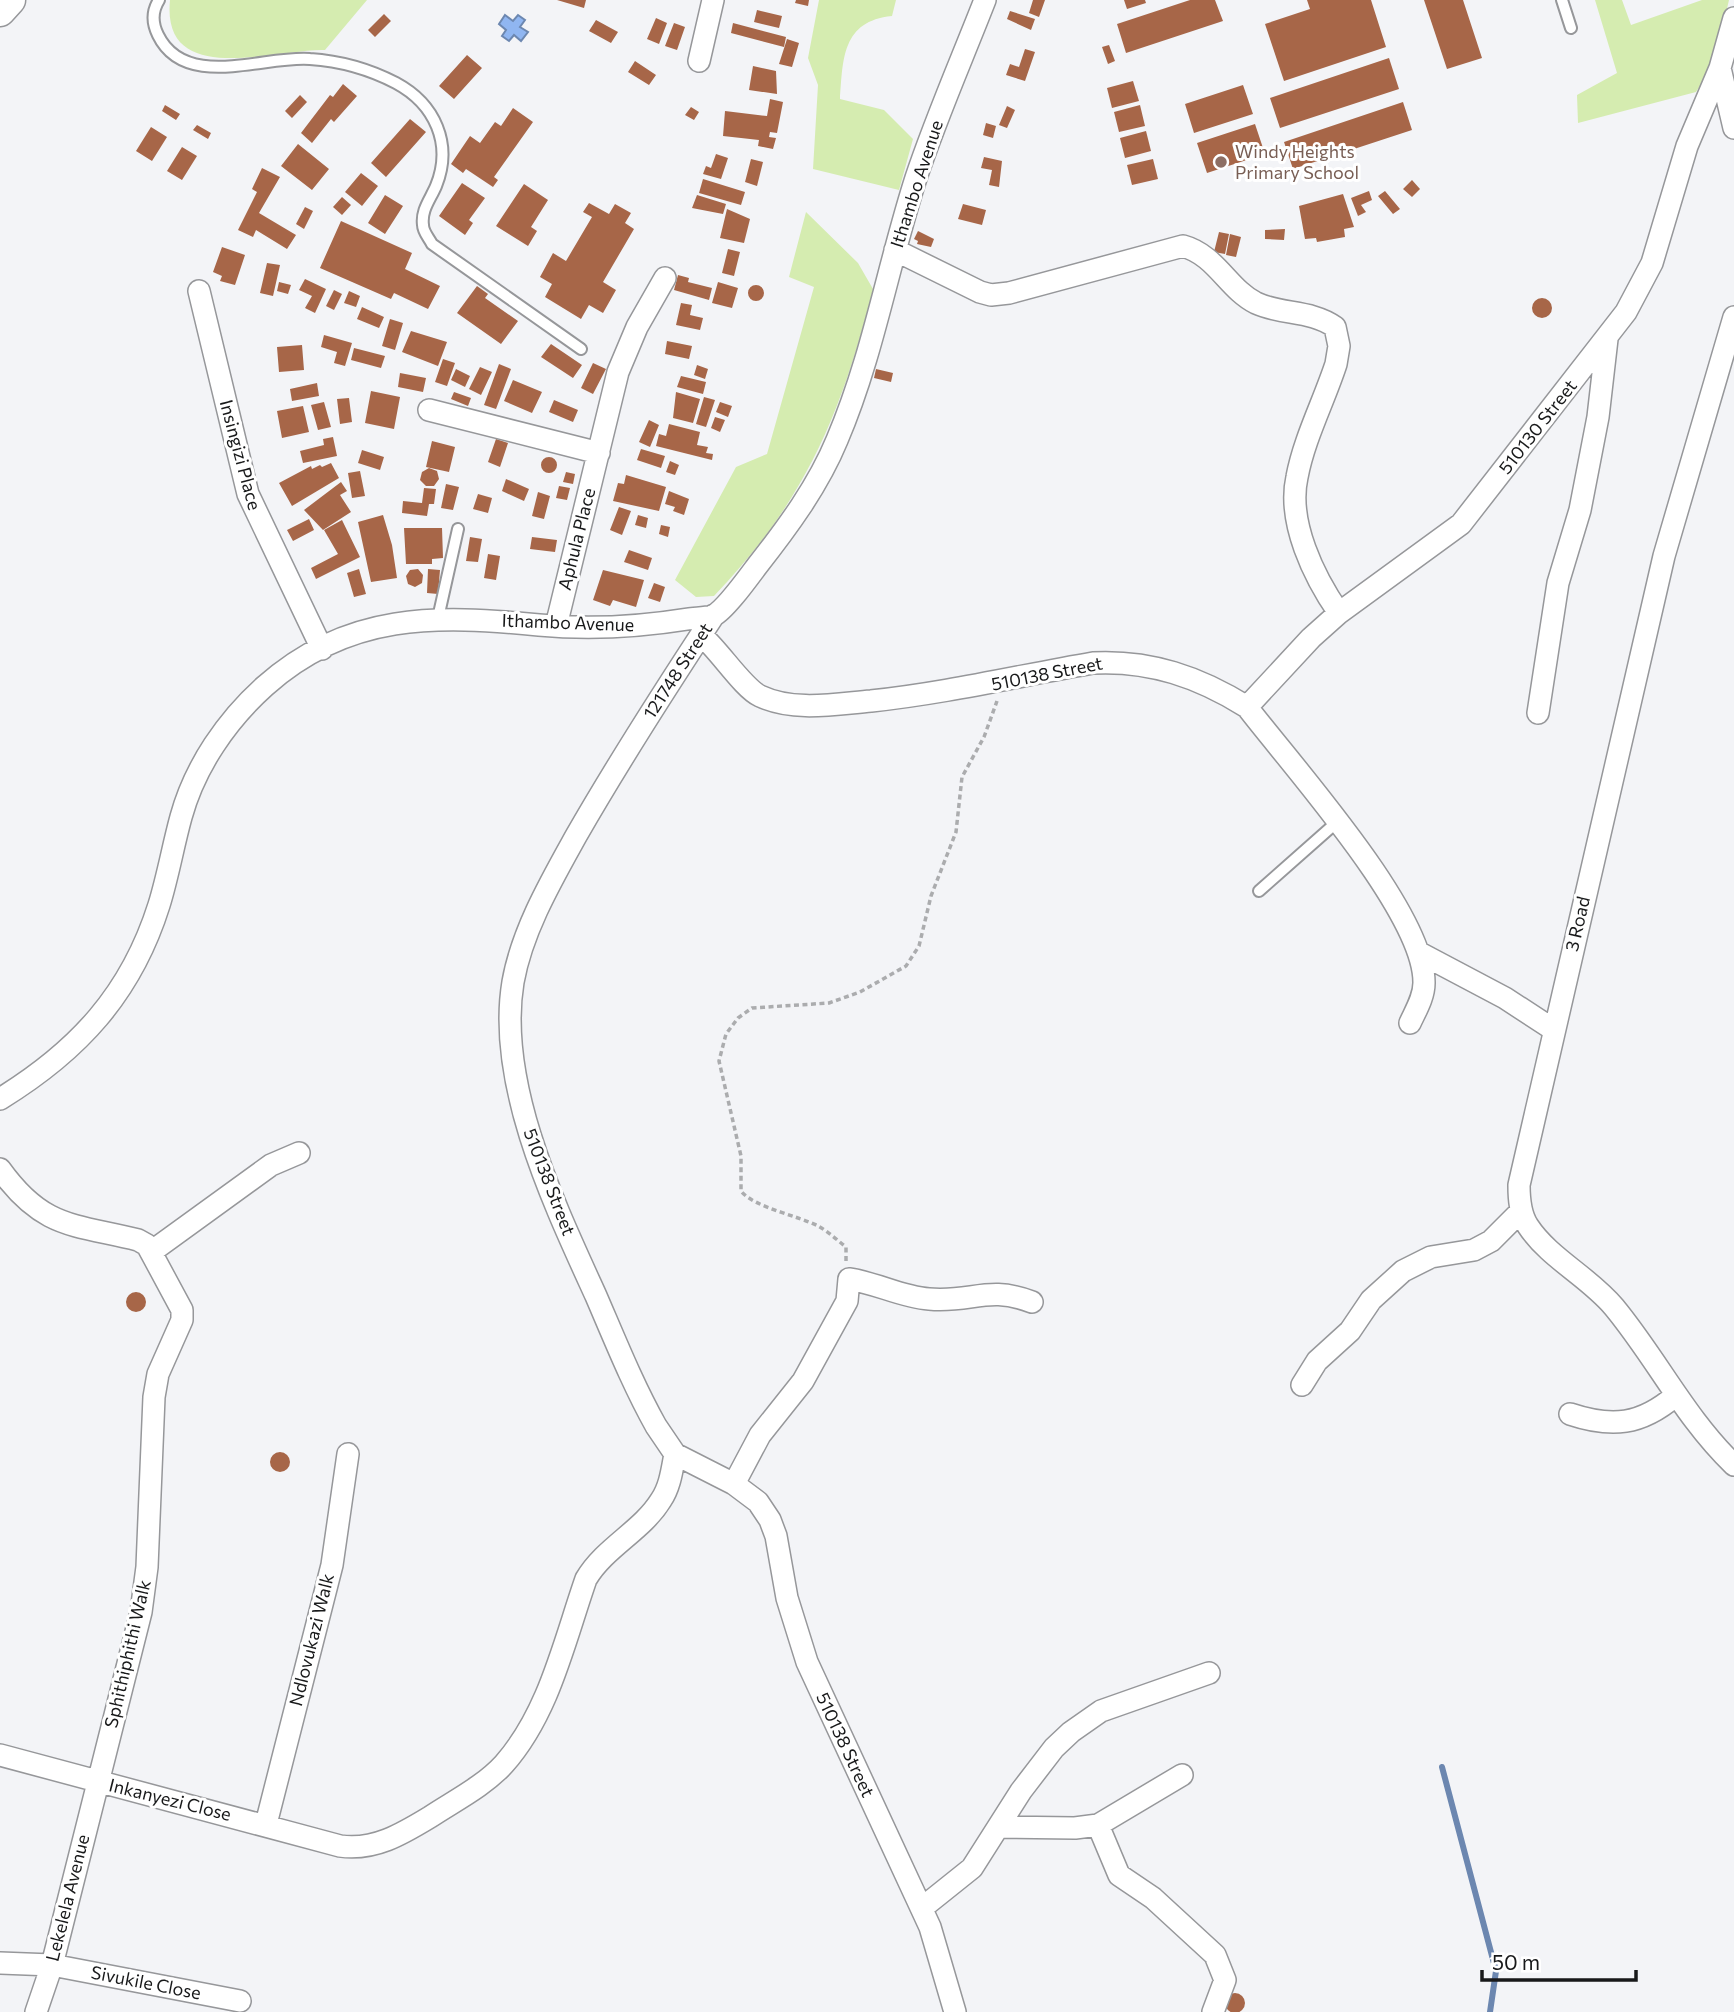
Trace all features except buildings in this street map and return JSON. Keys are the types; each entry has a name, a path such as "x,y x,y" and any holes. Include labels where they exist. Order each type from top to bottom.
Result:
{"main road":[{"path":"0,11 10,0"}],"street":[{"path":"699,61 713,0"},
{"name":"Ithambo Avenue","path":"0,1099 58,1060 89,1032 130,974 159,906 182,812 202,765 244,706 268,683 321,649 357,633 399,621 438,618 556,626 633,627 714,615 778,539 835,445 850,407 925,153 985,0"},
{"path":"1734,18 1720,68 1734,128"},
{"name":"510130 Street","path":"1247,707 1311,638 1339,613 1461,524 1607,339 1639,290 1652,263 1687,146 1720,68"},
{"path":"895,250 991,295 1009,293 1183,246 1202,254 1254,302 1315,316 1335,327 1339,346 1335,364 1296,478 1296,502 1311,563 1339,613"},
{"name":"Aphula Place","path":"556,626 618,372 637,327 665,278"},
{"name":"Insingizi Place","path":"199,290 248,494 321,649"},
{"name":"3 Road","path":"1521,1211 1520,1185 1664,556 1734,317"},
{"path":"1538,713 1558,583 1580,510 1598,417 1607,339"},
{"path":"429,410 599,453"},
{"name":"121748 Street","path":"642,727 714,615"},
{"name":"510138 Street","path":"701,635 723,655 757,695 786,704 834,705 1001,682 1093,663 1135,663 1184,674 1219,689 1247,707 1391,896 1418,952 1424,984 1421,1000 1410,1023"},
{"name":"510138 Street","path":"642,727 612,772 561,863 527,936 513,984 512,1036 520,1094 536,1158 646,1408 675,1454 734,1484 758,1502 770,1520 776,1536 787,1598 807,1662 922,1908 943,1964 955,2012"},
{"path":"1418,952 1504,998 1554,1030"},
{"path":"0,1169 26,1200 55,1220 138,1240 150,1252 271,1165 299,1153"},
{"path":"1302,1385 1317,1361 1350,1331 1371,1300 1403,1271 1431,1257 1474,1250 1491,1241 1521,1211 1539,1240 1612,1305 1709,1441 1734,1465"},
{"name":"Sphithiphithi Walk","path":"97,1782 144,1596 158,1374 182,1320 182,1310 150,1252"},
{"path":"734,1484 760,1435 803,1381 847,1301 849,1279 922,1298 960,1300 999,1292 1032,1301"},
{"path":"1570,1414 1602,1423 1636,1419 1655,1413 1675,1396"},
{"name":"Ndlovukazi Walk","path":"266,1824 332,1565 348,1454"},
{"name":"Inkanyezi Close","path":"0,1755 266,1824 340,1846 366,1847 390,1840 458,1798 502,1765 539,1714 586,1579 594,1565 661,1501 670,1482 675,1454"},
{"path":"922,1908 972,1868 1021,1791 1054,1748 1087,1719 1116,1705 1209,1672"},
{"path":"1000,1827 1075,1828 1098,1825 1182,1775"},
{"name":"Lekelela Avenue","path":"36,2012 52,1965 97,1782"},
{"path":"1098,1825 1119,1875 1153,1898 1215,1955 1225,1980 1213,2012"},
{"name":"Sivukile Close","path":"0,1963 52,1965 240,2001"}],"lane":[{"path":"159,0 153,15 156,33 164,46 190,61 214,67 306,58 330,60 374,72 419,98 430,112 443,145 437,185 423,210 422,228 432,244 581,349"},
{"path":"1562,0 1571,28"},
{"path":"438,618 458,529"},
{"path":"1259,891 1337,822"}],"path":[{"path":"849,1279 846,1247 830,1234 748,1198 741,1191 741,1156 720,1070 719,1051 732,1025 752,1008 816,1006 845,999 896,973 914,955 931,896 956,832 962,777 990,722 1001,682"}],"green space":[{"path":"170,0 367,0 325,50 226,58 203,55 184,46 172,28"},
{"path":"819,0 896,0 892,16 863,25 848,44 842,70 840,99 884,110 913,139 899,190 813,169 818,85 808,58"},
{"path":"1595,0 1622,0 1631,25 1702,0 1729,0 1714,64 1696,92 1578,123 1577,95 1617,73"},
{"path":"806,212 858,263 873,289 861,334 833,416 796,490 746,561 714,596 696,597 675,580 736,467 767,454 814,287 789,277"}],"water":[{"path":"505,15 513,21 518,15 525,20 520,27 528,32 521,41 514,35 509,41 502,36 506,30 499,24"}],"waterway":[{"path":"1442,1767 1496,1971 1490,2012"}],"place":[{"name":"Windy Heights Primary School","path":"1221,162"}]}
